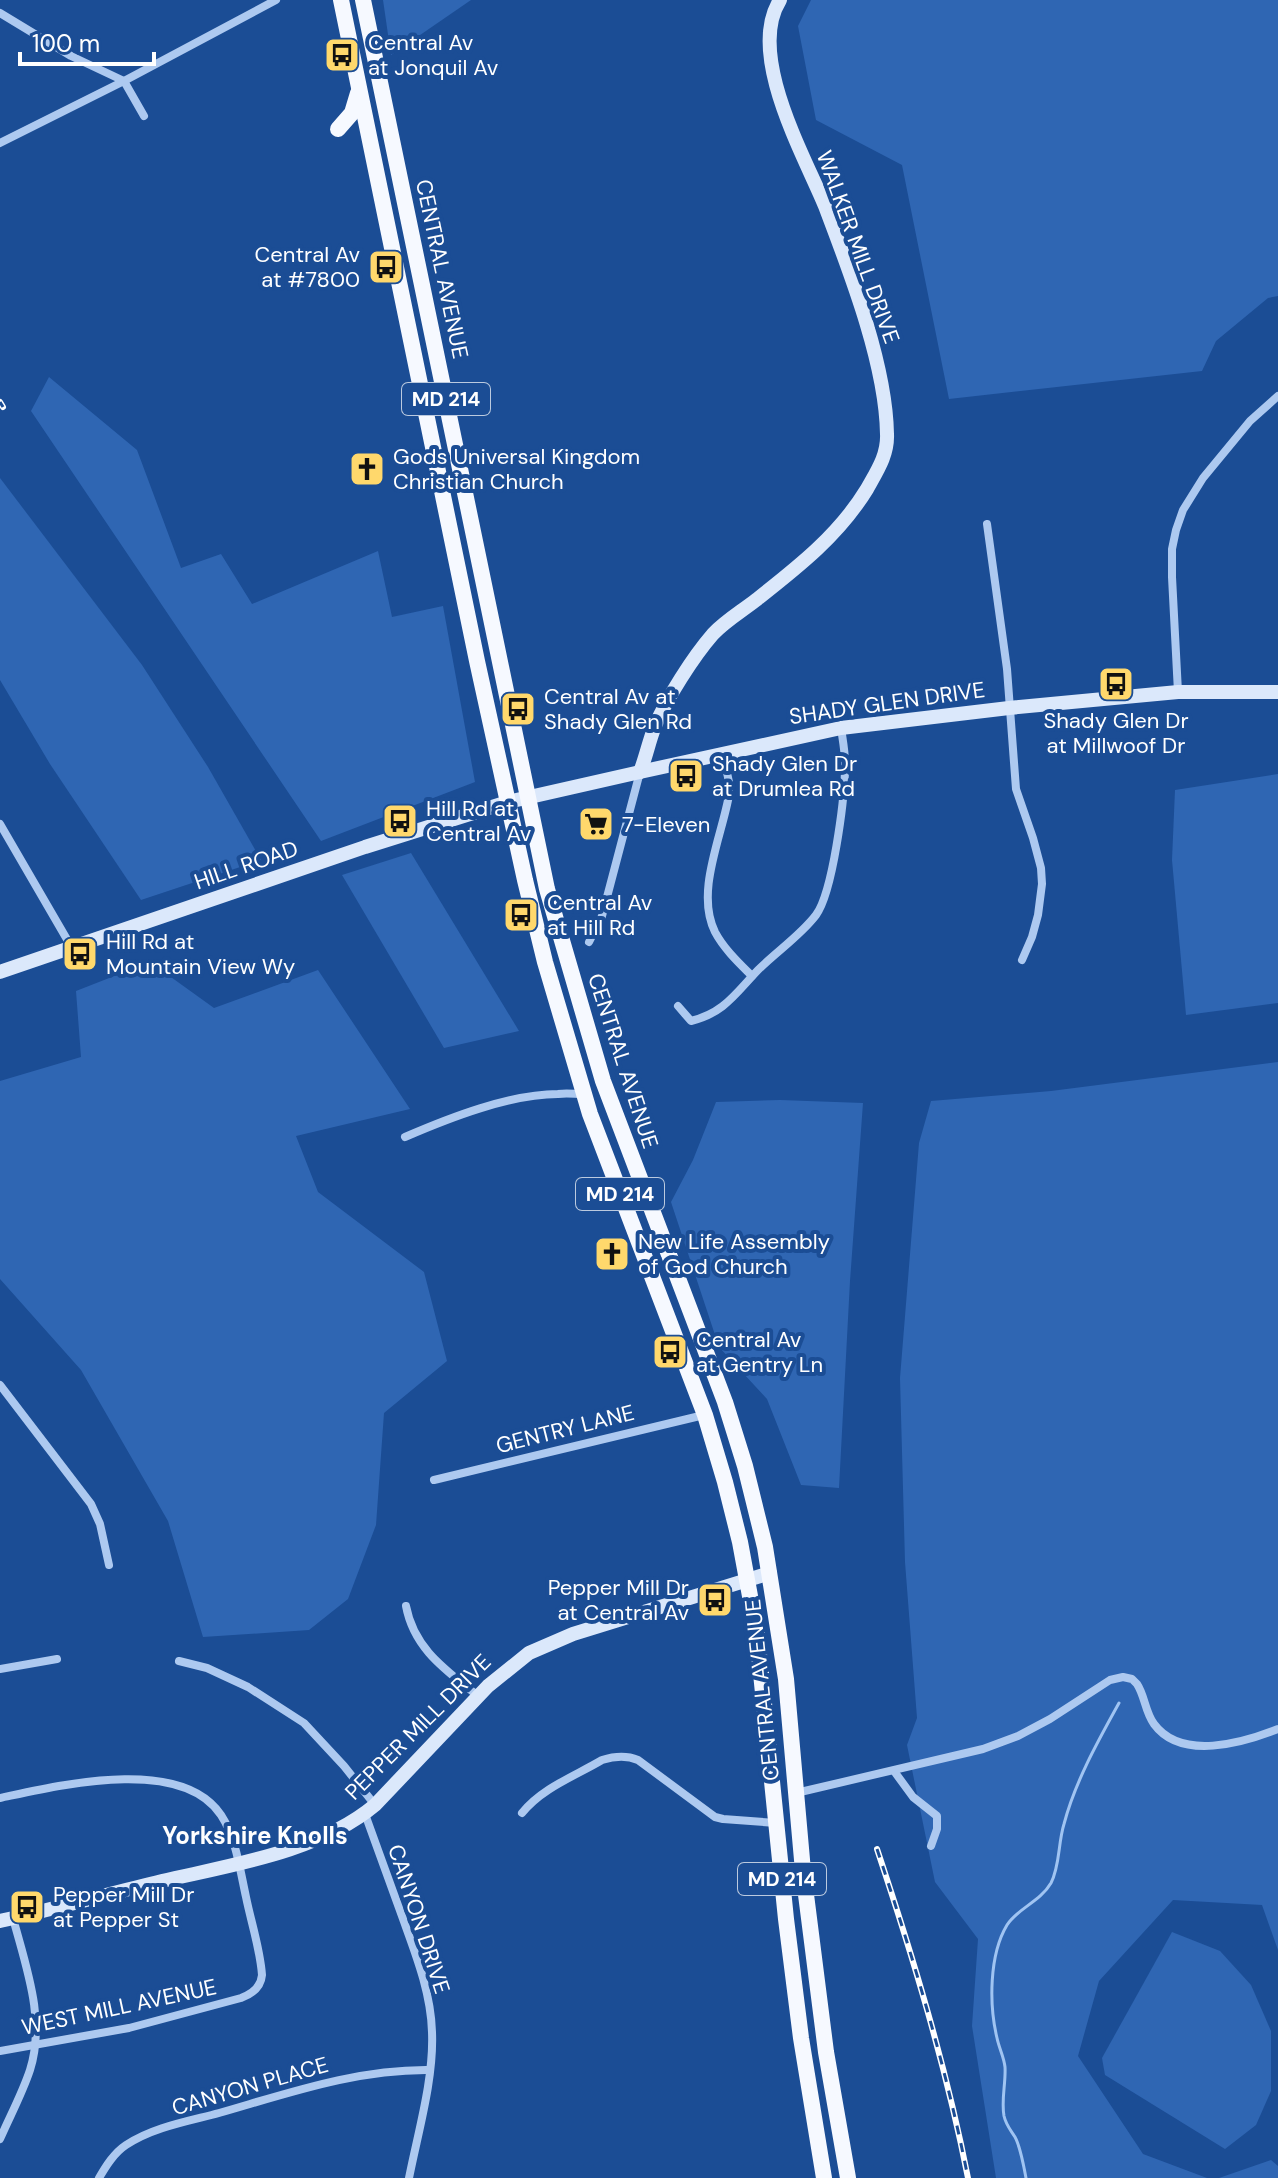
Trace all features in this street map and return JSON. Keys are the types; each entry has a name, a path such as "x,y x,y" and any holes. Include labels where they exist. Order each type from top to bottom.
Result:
{"main road":[{"name":"CENTRAL AVENUE","path":"341,0 541,949 583,1094 705,1415 725,1482 748,1580 761,1667 801,2038 824,2178"},
{"name":"CENTRAL AVENUE","path":"363,0 554,914 603,1081 725,1402 753,1494 770,1573 786,1679 805,1886 826,2052 848,2178"},
{"path":"359,86 352,113 338,129 355,132 373,156"}],"street":[{"path":"0,143 276,0"},
{"name":"WALKER MILL DRIVE","path":"589,942 602,916 640,772 663,710 711,637 803,563 843,523 877,473 885,454 887,435 883,395 875,354 824,206 788,122 771,62 771,26 780,0"},
{"path":"0,13 71,56 124,81 144,116"},
{"path":"1178,692 1172,577 1176,530 1183,510 1203,478 1250,421 1278,396"},
{"path":"987,524 1007,664 1016,789 1039,855 1042,884 1036,927 1022,960"},
{"name":"SHADY GLEN DRIVE","path":"508,802 841,728 1178,692 1278,692"},
{"path":"678,1006 691,1021 708,1017 724,1007 808,923 823,901 837,837 845,772 841,728"},
{"path":"723,754 729,795 708,886 708,909 718,937 752,976"},
{"name":"HILL ROAD","path":"0,972 365,847 508,802"},
{"path":"1,829 72,948"},
{"path":"405,1137 506,1102 556,1093 583,1094"},
{"path":"0,1385 84,1492 100,1524 109,1565"},
{"name":"GENTRY LANE","path":"434,1480 705,1415"},
{"name":"PEPPER MILL DRIVE","path":"6,1920 239,1863 307,1843 370,1810 478,1696 515,1662 573,1634 770,1573"},
{"path":"406,1606 420,1644 478,1696"},
{"path":"0,1669 57,1659"},
{"name":"CANYON DRIVE","path":"179,1661 207,1668 248,1687 304,1723 344,1766 370,1810 427,1992 432,2031 430,2070 409,2178"},
{"path":"796,1794 983,1749 1018,1736 1110,1680 1123,1677 1137,1684 1156,1727 1185,1745 1238,1742 1278,1729"},
{"path":"522,1813 541,1793 602,1760 629,1757 638,1760 715,1817 776,1823"},
{"path":"894,1771 913,1797 937,1816 937,1829 931,1846"},
{"name":"WEST MILL AVENUE","path":"0,1798 84,1782 140,1779 174,1784 199,1796 220,1813 228,1827 262,1969 261,1980 252,1992 241,1998 155,2022 0,2051"},
{"path":"0,2139 29,2072 36,2028 32,1996 6,1920"},
{"name":"CANYON PLACE","path":"99,2178 122,2148 153,2133 329,2082 396,2070 430,2070"}],"shaded area":[{"path":"383,0 471,0 391,55"},
{"path":"811,0 1278,0 1278,296 1268,298 1216,341 1202,371 949,399 902,165 816,120 798,26"},
{"path":"49,377 137,450 181,568 221,554 252,604 378,551 392,617 443,606 475,782 321,841 31,411"},
{"path":"0,478 142,665 208,767 261,860 141,900 50,764 0,680"},
{"path":"1278,774 1278,1003 1186,1015 1172,860 1175,790"},
{"path":"411,853 519,1031 444,1048 342,875"},
{"path":"150,962 214,1008 318,970 410,1109 296,1136 318,1192 424,1272 447,1361 384,1413 376,1525 348,1599 309,1630 203,1637 168,1521 81,1370 0,1279 0,1081 81,1057 76,991"},
{"path":"1278,1062 1278,1950 1262,1905 1173,1900 1099,1981 1078,2056 1143,2154 1207,2178 996,2178 972,2026 978,1939 935,1882 907,1745 917,1718 905,1562 900,1378 919,1143 931,1101 1051,1091"},
{"path":"780,1100 863,1103 839,1488 801,1485 767,1399 719,1347 671,1202 693,1160 716,1102"},
{"path":"1172,1932 1220,1951 1251,1985 1271,2031 1271,2091 1256,2125 1225,2149 1105,2075 1102,2058"},
{"path":"1271,2160 1278,2166 1278,2178 1219,2178"}],"waterway":[{"path":"1026,2178 1019,2146 1004,2116 1005,2067 993,2011 994,1965 1007,1925 1051,1883 1074,1793 1119,1703"}],"railway":[{"path":"0,402 3,407"},
{"path":"877,1849 928,2012 968,2178"}],"place":[{"name":"Central Av at Jonquil Av","path":"342,55"},
{"name":"Central Av at #7800","path":"386,267"},
{"name":"Gods Universal Kingdom Christian Church","path":"367,469"},
{"name":"Shady Glen Dr at Millwoof Dr","path":"1116,684"},
{"name":"Central Av at Shady Glen Rd","path":"518,709"},
{"name":"Shady Glen Dr at Drumlea Rd","path":"686,776"},
{"name":"Hill Rd at Central Av","path":"400,821"},
{"name":"7-Eleven","path":"596,824"},
{"name":"Central Av at Hill Rd","path":"521,915"},
{"name":"Hill Rd at Mountain View Wy","path":"80,954"},
{"name":"New Life Assembly of God Church","path":"612,1254"},
{"name":"Central Av at Gentry Ln","path":"670,1352"},
{"name":"Pepper Mill Dr at Central Av","path":"715,1600"},
{"name":"Pepper Mill Dr at Pepper St","path":"27,1907"}],"district":[{"name":"Yorkshire Knolls","path":"255,1835"}]}
